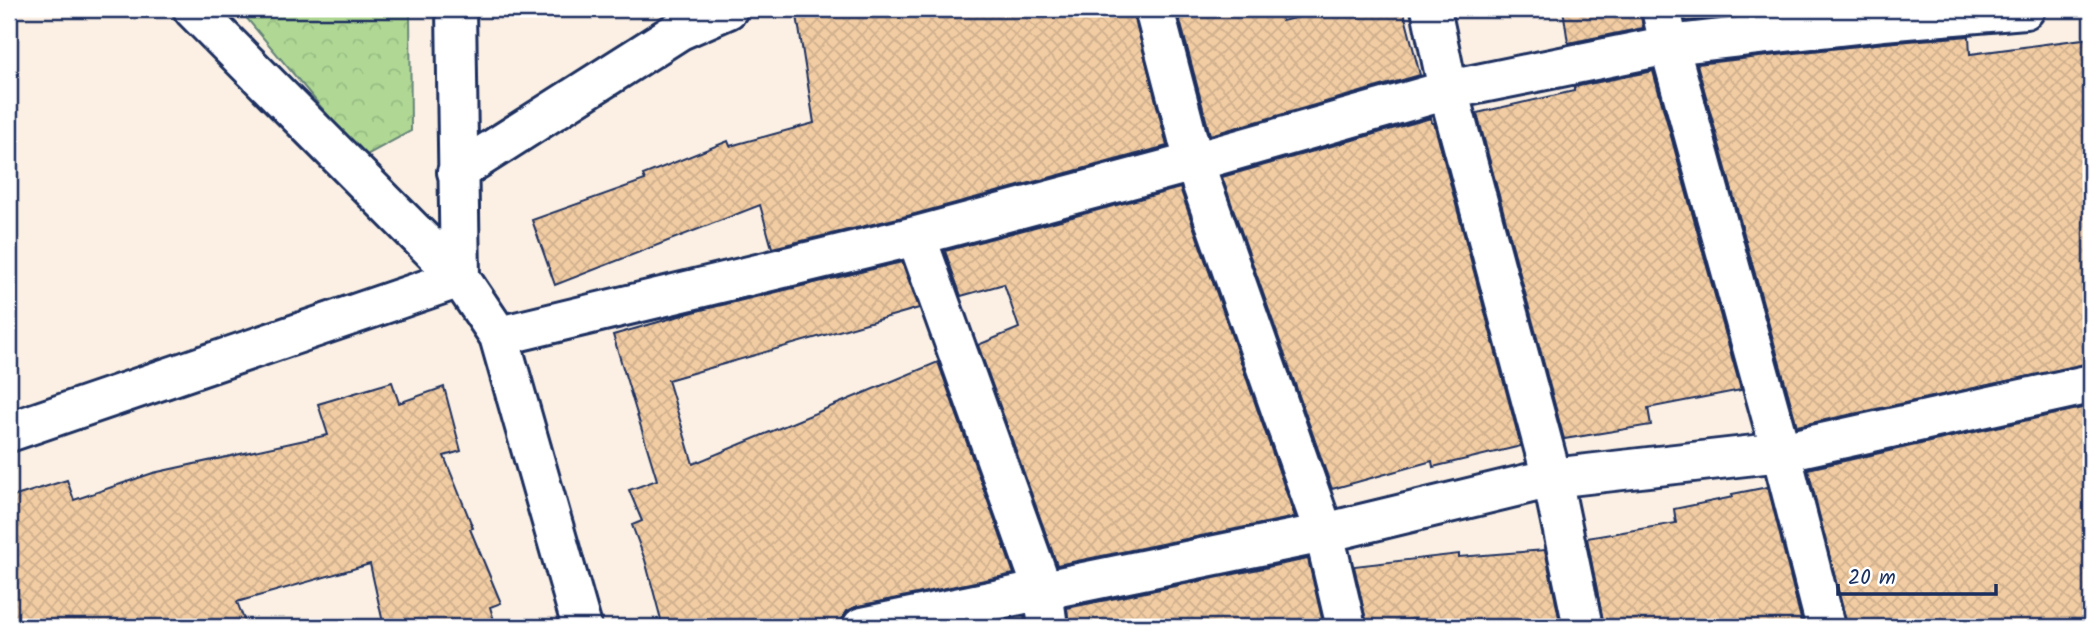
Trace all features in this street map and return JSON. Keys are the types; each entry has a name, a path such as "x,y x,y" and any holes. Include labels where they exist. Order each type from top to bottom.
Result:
{"street":[{"path":"193,9 460,278 499,337 582,627"},
{"path":"456,9 460,278"},
{"path":"457,172 680,30 728,9"},
{"path":"1154,9 1194,162 1324,533 1346,627"},
{"path":"1431,9 1448,90 1552,478 1583,627"},
{"path":"499,337 916,236 1194,162 1665,27 2025,9"},
{"path":"1665,27 1826,627"},
{"path":"916,236 1045,609"},
{"path":"9,432 460,278"},
{"path":"862,627 1045,609 1324,533 1552,478 1781,452 2091,384"}],"green space":[{"path":"239,9 410,9 411,131 363,157"}],"building":[{"path":"796,9 1133,9 1167,146 911,215 772,248 760,205 555,285 532,220 645,180 643,175 728,141 730,146 814,123"},
{"path":"1177,9 1279,9 1282,21 1331,9 1403,9 1420,75 1210,135"},
{"path":"1563,9 1640,9 1643,28 1568,43"},
{"path":"1683,9 1796,9 1686,21"},
{"path":"1969,36 1970,54 2091,38 2091,363 1797,426 1697,64"},
{"path":"1653,71 1741,390 1648,408 1651,425 1564,439 1477,113 1574,91 1574,87"},
{"path":"1431,118 1521,446 1433,467 1432,461 1332,489 1222,177"},
{"path":"1180,188 1295,517 1057,565 978,345 1019,328 1004,284 961,296 945,251"},
{"path":"902,262 919,308 668,380 693,464 938,362 1014,574 858,606 847,611 841,627 663,627 645,560 632,525 642,521 629,490 657,480 613,335 697,311"},
{"path":"392,382 399,403 444,387 461,451 444,456 473,528 470,529 501,603 490,607 496,627 384,627 370,564 237,602 247,627 9,627 9,498 67,480 74,500 153,473 328,435 318,404"},
{"path":"2091,406 2091,627 1847,627 1808,469"},
{"path":"1768,487 1803,627 1604,627 1587,538 1676,523 1674,509"},
{"path":"1545,550 1561,627 1416,627 1416,619 1367,625 1354,566 1459,554 1459,557"},
{"path":"1308,559 1324,627 1069,627 1067,608"},
{"path":"1024,616 1026,627 970,627"}]}
